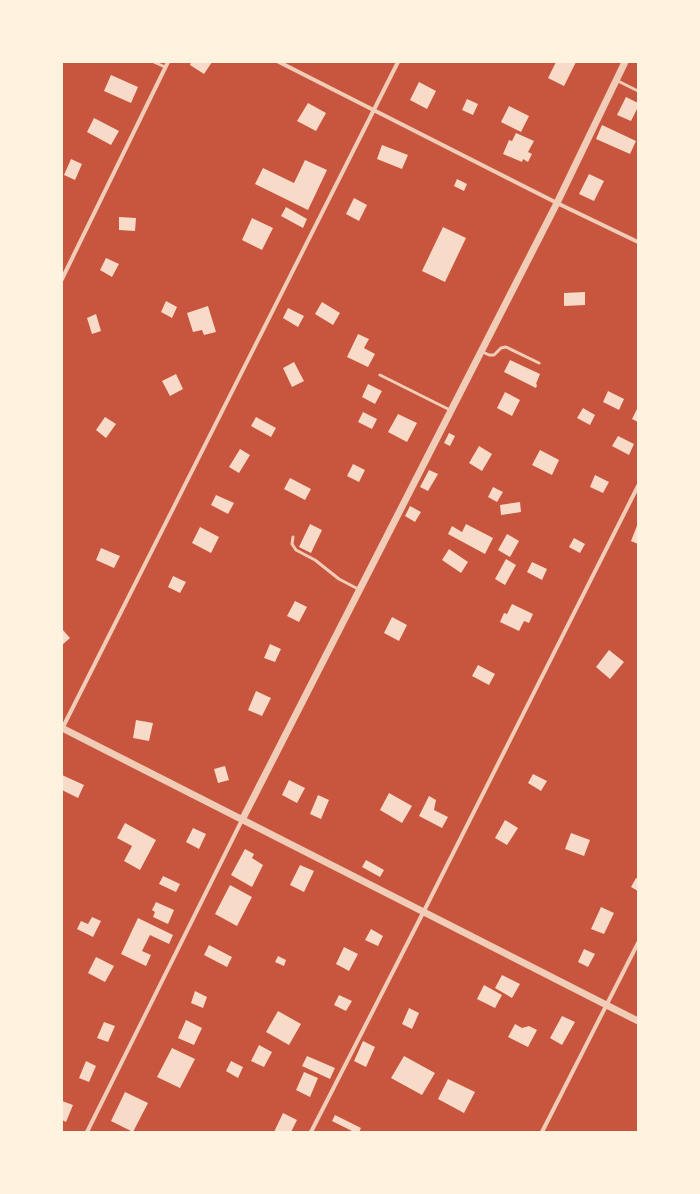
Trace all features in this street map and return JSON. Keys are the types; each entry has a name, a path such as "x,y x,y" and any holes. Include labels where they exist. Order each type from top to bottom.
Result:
{"street":[{"path":"62,278 168,62"},
{"path":"278,62 557,203 638,242"},
{"path":"398,62 62,728 423,913 638,1021"},
{"path":"87,1132 242,820 557,203 625,62"},
{"path":"311,1132 638,486"},
{"path":"542,1132 638,943"}],"lane":[{"path":"154,62 165,68"},
{"path":"616,80 638,91"},
{"path":"481,351 489,355 494,355 501,348 506,347 538,363"},
{"path":"380,375 451,411"},
{"path":"293,537 292,544 296,550 315,560 339,579 360,590"}],"building":[{"path":"191,62 212,62 204,74 190,65"},
{"path":"556,62 576,62 564,86 548,78"},
{"path":"111,75 138,87 131,103 104,91"},
{"path":"419,82 436,91 427,109 410,100"},
{"path":"626,97 638,103 638,107 631,121 617,115"},
{"path":"467,99 478,104 473,115 462,110"},
{"path":"308,103 326,113 316,131 297,121"},
{"path":"509,106 529,116 521,132 501,122"},
{"path":"94,118 119,131 111,145 87,132"},
{"path":"602,125 636,141 630,154 596,139"},
{"path":"516,133 534,141 528,152 532,154 528,162 523,159 522,162 503,154 509,140 512,141"},
{"path":"382,145 408,155 402,169 377,159"},
{"path":"71,159 82,164 75,180 64,175"},
{"path":"305,160 327,170 308,210 255,184 263,168 294,183"},
{"path":"589,174 604,181 594,201 579,194"},
{"path":"457,179 467,184 464,191 454,186"},
{"path":"354,198 367,205 359,221 346,214"},
{"path":"286,207 307,219 303,228 281,216"},
{"path":"119,217 136,218 135,231 119,230"},
{"path":"252,218 273,228 262,250 242,240"},
{"path":"443,227 466,238 445,282 422,271"},
{"path":"106,258 119,264 112,277 100,270"},
{"path":"585,292 585,305 564,306 564,293"},
{"path":"166,301 177,307 172,318 161,312"},
{"path":"322,302 340,313 333,325 315,314"},
{"path":"208,306 216,332 204,335 202,330 193,332 187,313"},
{"path":"288,308 304,316 298,327 283,318"},
{"path":"96,314 101,331 92,334 87,318"},
{"path":"358,334 369,339 364,348 375,354 368,367 347,357"},
{"path":"510,360 540,374 536,388 504,372"},
{"path":"294,362 304,381 292,387 283,368"},
{"path":"176,374 183,389 170,396 162,381"},
{"path":"368,384 382,391 375,404 362,397"},
{"path":"608,391 624,399 619,410 603,402"},
{"path":"505,392 520,400 512,416 497,408"},
{"path":"638,407 638,422 632,419"},
{"path":"583,408 595,415 590,425 577,418"},
{"path":"363,412 377,419 372,429 358,422"},
{"path":"398,414 417,423 407,442 388,432"},
{"path":"105,417 116,424 106,438 96,430"},
{"path":"256,417 276,428 271,437 251,426"},
{"path":"449,433 455,436 450,446 444,443"},
{"path":"618,436 634,444 629,455 612,446"},
{"path":"479,446 492,454 482,471 469,463"},
{"path":"240,449 250,455 239,473 229,467"},
{"path":"540,450 559,460 552,475 532,465"},
{"path":"353,464 365,470 359,482 347,476"},
{"path":"429,470 438,474 428,491 420,487"},
{"path":"595,475 609,482 603,493 590,487"},
{"path":"290,478 311,489 305,500 284,489"},
{"path":"493,487 503,492 497,502 488,497"},
{"path":"216,495 234,503 228,514 211,505"},
{"path":"520,502 521,512 501,515 500,505"},
{"path":"410,506 421,512 415,522 405,516"},
{"path":"638,523 638,544 631,541"},
{"path":"310,524 322,530 311,553 299,547"},
{"path":"466,524 493,538 485,554 448,534 452,526 462,532"},
{"path":"200,527 219,537 211,553 192,543"},
{"path":"507,534 519,541 510,557 498,550"},
{"path":"574,538 585,544 580,553 569,547"},
{"path":"101,548 120,556 114,568 96,560"},
{"path":"449,549 468,562 461,573 442,560"},
{"path":"506,559 516,565 505,585 495,579"},
{"path":"532,562 547,569 542,580 527,572"},
{"path":"173,576 186,582 180,593 168,587"},
{"path":"295,601 307,607 299,622 287,616"},
{"path":"512,604 533,614 529,623 524,621 519,631 500,622 504,613 507,614"},
{"path":"392,617 407,625 399,641 384,633"},
{"path":"62,629 70,638 62,645"},
{"path":"270,644 281,649 275,662 264,658"},
{"path":"609,650 624,662 610,679 596,667"},
{"path":"478,665 495,674 489,685 472,676"},
{"path":"256,691 271,698 262,716 248,710"},
{"path":"136,720 153,723 149,741 133,738"},
{"path":"225,766 229,780 218,783 214,769"},
{"path":"533,774 547,781 541,791 528,783"},
{"path":"62,775 84,785 78,798 62,790"},
{"path":"289,780 305,788 297,803 282,795"},
{"path":"389,793 412,806 402,823 380,810"},
{"path":"318,795 329,800 321,819 310,814"},
{"path":"429,796 436,800 434,810 448,817 442,828 419,816"},
{"path":"505,820 518,828 507,845 495,838"},
{"path":"125,823 156,840 140,870 124,861 132,846 117,838"},
{"path":"193,828 206,834 199,849 186,842"},
{"path":"571,833 590,840 584,856 565,849"},
{"path":"245,849 254,854 252,858 263,865 252,887 231,875"},
{"path":"366,860 384,870 380,877 362,867"},
{"path":"300,865 314,871 304,892 290,885"},
{"path":"163,876 180,884 176,892 159,884"},
{"path":"636,878 638,879 638,891 631,887"},
{"path":"230,885 252,897 237,926 215,914"},
{"path":"156,902 174,910 168,924 153,917 155,912 152,910"},
{"path":"601,907 614,913 604,934 591,929"},
{"path":"92,917 101,921 93,937 77,929 81,921 88,924"},
{"path":"138,918 173,935 169,944 150,935 142,951 151,955 146,966 121,954"},
{"path":"371,929 383,936 378,946 365,940"},
{"path":"209,945 232,957 227,967 204,955"},
{"path":"344,947 358,954 349,971 336,964"},
{"path":"584,949 595,954 588,967 578,962"},
{"path":"278,956 286,960 284,966 275,962"},
{"path":"96,957 114,966 105,982 88,973"},
{"path":"502,975 520,984 512,998 495,988"},
{"path":"484,985 502,995 495,1008 477,999"},
{"path":"195,991 207,997 203,1008 191,1003"},
{"path":"339,995 352,1001 346,1011 334,1005"},
{"path":"409,1008 419,1013 412,1029 402,1024"},
{"path":"278,1011 301,1024 289,1045 266,1032"},
{"path":"562,1016 575,1022 562,1045 550,1038"},
{"path":"186,1020 202,1028 194,1045 178,1038"},
{"path":"104,1022 115,1026 108,1042 97,1038"},
{"path":"515,1024 522,1028 529,1026 537,1030 528,1047 508,1037"},
{"path":"363,1041 375,1047 366,1067 354,1061"},
{"path":"259,1045 272,1052 264,1067 251,1061"},
{"path":"172,1048 195,1059 180,1088 157,1077"},
{"path":"307,1056 335,1068 330,1079 302,1066"},
{"path":"404,1056 435,1073 422,1095 391,1078"},
{"path":"86,1061 96,1066 89,1082 79,1078"},
{"path":"231,1061 243,1067 238,1078 226,1071"},
{"path":"304,1072 318,1078 310,1097 296,1090"},
{"path":"448,1079 475,1092 464,1113 438,1099"},
{"path":"125,1092 148,1103 133,1132 111,1121"},
{"path":"62,1101 73,1105 66,1122 62,1120"},
{"path":"283,1113 297,1120 291,1132 274,1132"},
{"path":"335,1115 361,1128 359,1132 354,1132 332,1121"}]}
